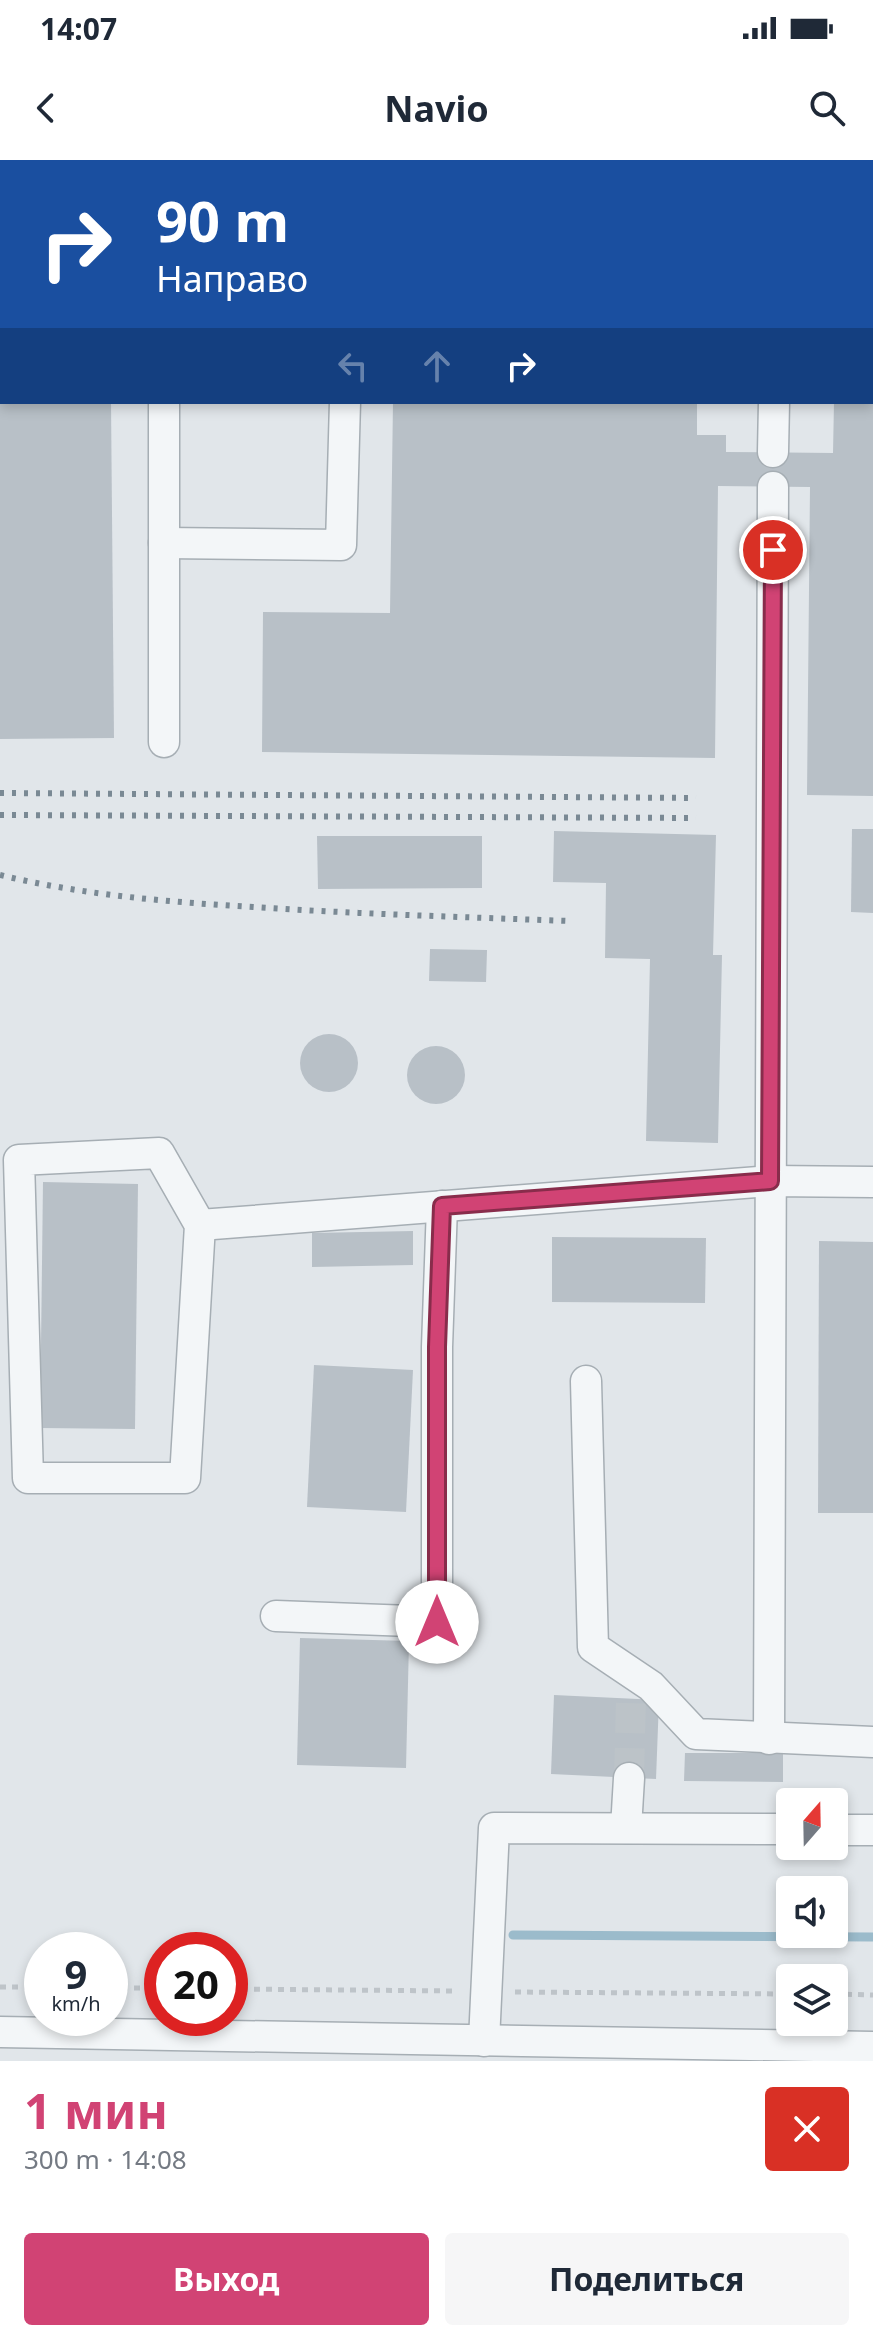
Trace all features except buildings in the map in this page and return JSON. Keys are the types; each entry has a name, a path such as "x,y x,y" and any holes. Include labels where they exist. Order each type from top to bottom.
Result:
{"lane":[{"path":"164,404 164,742"},
{"path":"164,543 341,545 345,404"},
{"path":"773,452 774,404"},
{"path":"769,1739 773,487"},
{"path":"159,1153 200,1225 185,1478 28,1478 19,1160 159,1153"},
{"path":"200,1225 770,1181 873,1182"},
{"path":"276,1616 437,1622 437,1347 442,1206"},
{"path":"586,1381 593,1647 631,1686 651,1686 696,1734 873,1742"},
{"path":"626,1828 629,1778"},
{"path":"484,2041 494,1828 776,1829"},
{"path":"848,1830 873,1830"},
{"path":"0,2032 873,2047"}],"path":[{"path":"0,1987 24,1987"},
{"path":"848,1994 873,1995"}],"waterway":[{"path":"513,1935 873,1937"}],"tunnel":[{"path":"629,1778 631,1698"}],"railway":[{"path":"0,793 696,798"},
{"path":"0,815 696,818"},
{"path":"0,875 94,893 189,903 569,921"}],"route":[{"path":"437,1622 437,1347 442,1206 770,1181 773,550"}]}
